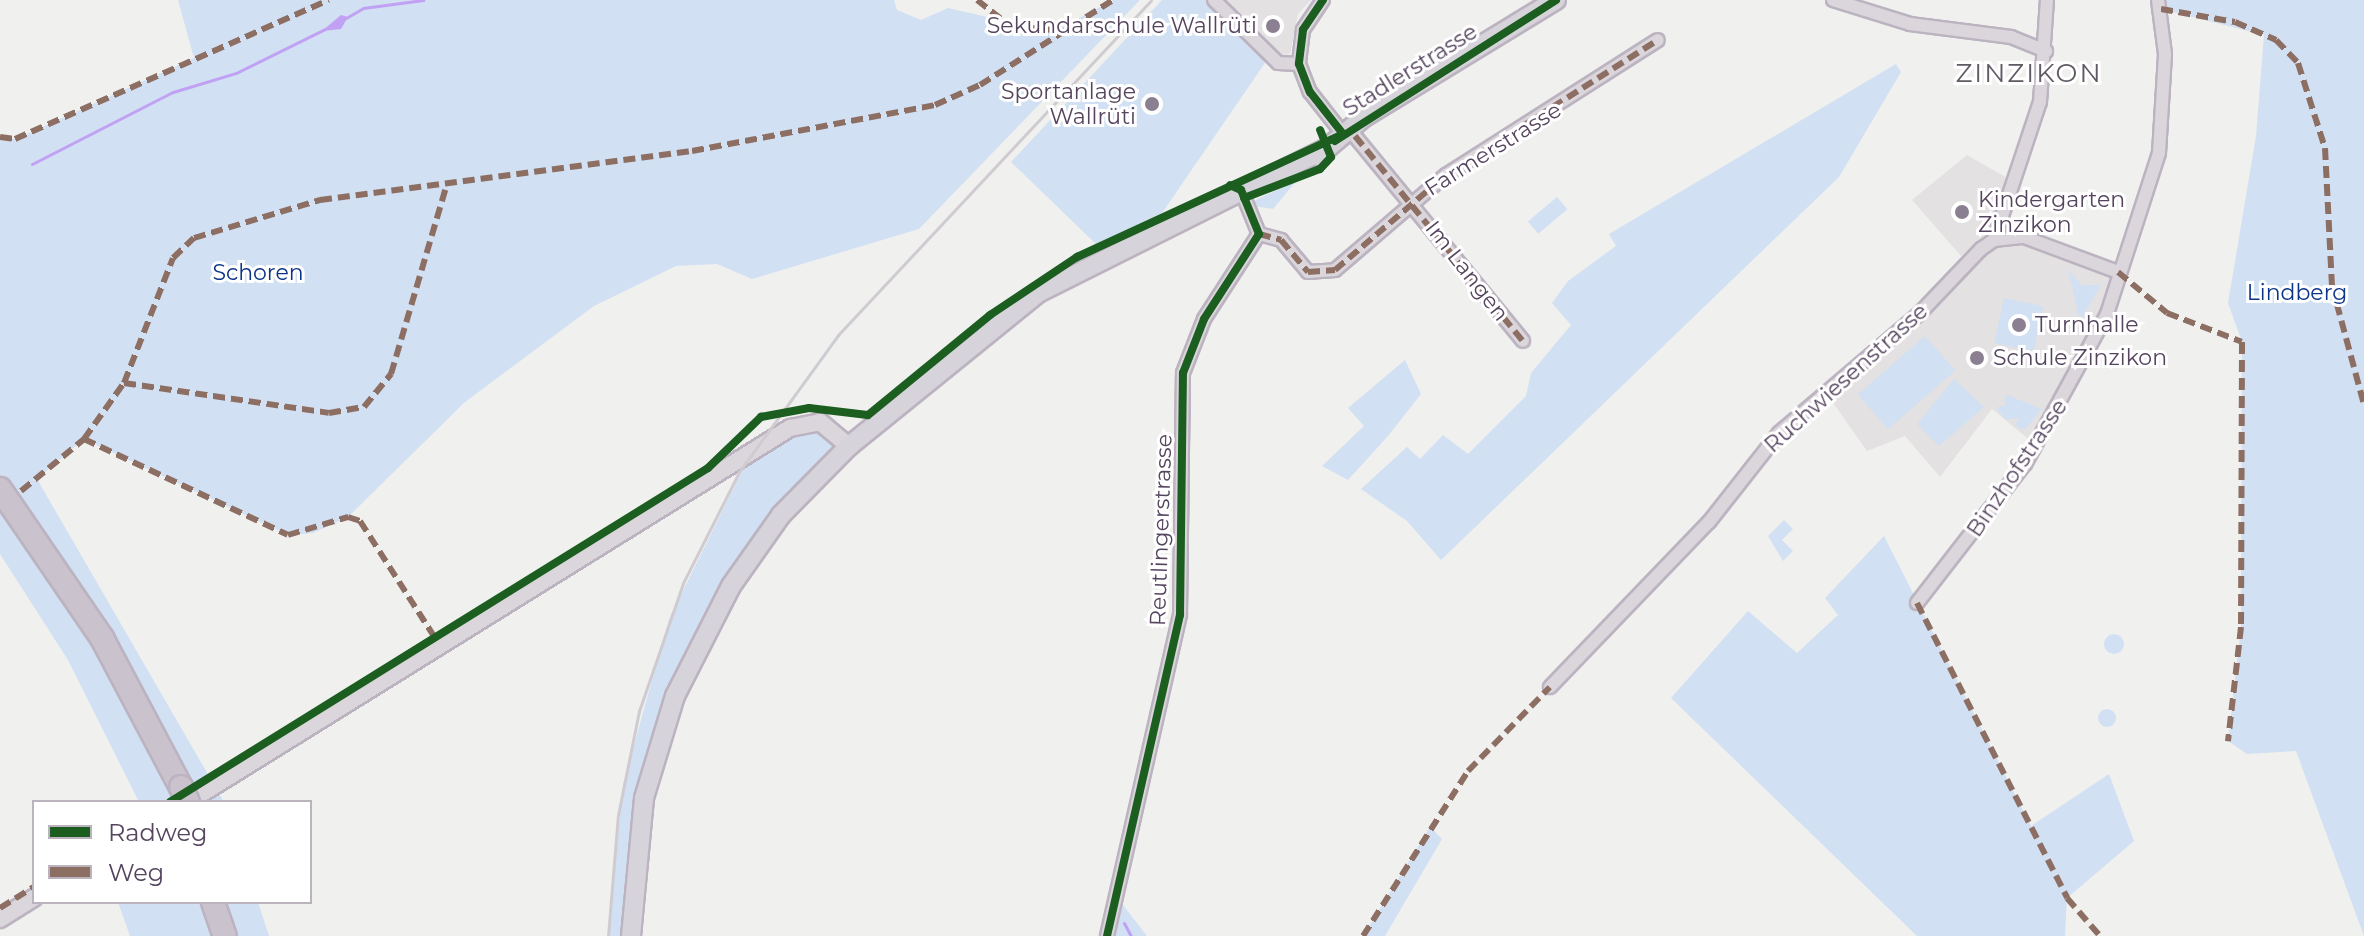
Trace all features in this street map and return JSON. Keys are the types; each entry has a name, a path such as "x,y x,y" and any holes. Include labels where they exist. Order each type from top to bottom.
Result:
{"highway":[{"path":"0,489 94,625 177,796"},
{"path":"0,514 96,658 177,796"},
{"path":"214,904 225,936"},
{"path":"230,904 241,936"}],"main road":[{"name":"Stadlerstrasse","path":"631,936 644,798 681,682 761,540 849,446 1038,293 1197,213 1242,194 1326,149 1346,131 1556,0"}],"street":[{"path":"1214,0 1278,63 1299,64 1303,30 1323,0"},
{"path":"1833,0 1910,24 2011,37 2046,51"},
{"path":"2047,0 2046,51 2024,162 1994,240 2024,237 2118,272"},
{"name":"Binzhofstrasse","path":"1917,603 1992,511 2052,421 2107,314 2118,272 2140,229 2159,153 2165,54 2158,0"},
{"name":"Farmerstrasse","path":"1259,234 1281,240 1319,275 1335,270 1412,200 1658,40"},
{"name":"Im Langen","path":"1299,64 1310,92 1412,200 1523,341"},
{"path":"1242,194 1259,234"},
{"name":"Reutlingerstrasse","path":"1107,936 1180,615 1183,373 1204,319 1259,234"},
{"name":"Ruchwiesenstrasse","path":"1550,687 1709,522 1779,433 1994,240"},
{"path":"177,796 790,428 820,422 849,446"},
{"path":"0,919 32,899"}],"shaded area":[{"name":"Sekundarschule Wallrüti","path":"1225,0 1311,0 1298,14 1290,54 1282,55"},
{"path":"341,15 348,17 341,29 322,31"},
{"name":"Kindergarten Zinzikon","path":"1967,155 2016,183 1995,225 1961,256 1912,200"},
{"name":"Schule Zinzikon","path":"2008,236 2118,272 2116,290 2037,446 1992,409 1940,477 1905,436 1867,451 1826,393 1981,249"}],"green space":[{"name":"Schoren","path":"178,0 894,0 897,10 921,20 948,8 1053,32 1113,0 1140,0 919,229 752,279 717,264 676,266 594,306 465,402 348,517 313,533 288,535 84,439 37,479 223,800 138,800 68,660 0,554 0,137 16,139 194,58"},
{"name":"Sportanlage Wallrüti","path":"1162,0 1206,0 1267,60 1162,213 1096,244 1011,162"},
{"name":"Lindberg","path":"2158,0 2364,0 2364,936 2296,751 2247,754 2228,741 2241,627 2242,342 2228,303 2256,136 2264,35 2161,9"},
{"path":"1896,64 1901,72 1839,177 1441,560 1407,521 1361,489 1407,447 1420,459 1443,435 1468,454 1526,396 1531,373 1571,325 1552,303 1568,281 1616,246 1609,234"},
{"path":"1297,180 1273,209 1254,206 1254,201"},
{"path":"1557,197 1567,209 1538,234 1528,221"},
{"path":"2068,270 2082,285 2101,285 2080,321"},
{"name":"Turnhalle","path":"2004,298 2043,306 2034,351 1994,343"},
{"path":"1925,336 1955,371 1888,429 1858,394"},
{"path":"1405,360 1421,394 1348,480 1322,466 1364,426 1348,408"},
{"path":"1954,379 1984,407 1939,446 1917,424"},
{"path":"2005,394 2041,409 2025,430 2015,425 2020,418 2005,419 1996,408 2005,405"},
{"path":"811,422 849,446 761,540 663,730 631,936 608,936 623,785 669,619 752,451"},
{"path":"1784,520 1793,529 1782,540 1793,551 1783,561 1768,536"},
{"path":"1884,536 2031,826 2109,774 2134,841 2067,898 2065,936 1917,936 1671,698 1748,611 1797,653 1838,615 1825,598"},
{"path":"2114,634 2121,637 2124,644 2121,651 2114,654 2107,651 2104,644 2107,637"},
{"path":"2107,709 2116,718 2107,727 2098,718"},
{"path":"1430,827 1442,839 1385,936 1363,936"},
{"path":"1116,896 1147,936 1115,936 1109,926"},
{"path":"119,904 259,904 269,936 130,936"}],"waterway":[{"path":"346,18 363,8 423,0"},
{"path":"32,164 173,92 236,73 325,29"},
{"path":"1124,923 1131,936"}],"railway":[{"path":"608,936 618,815 639,711 683,583 739,472 838,335 1151,0"}],"marked path":[{"path":"0,137 15,139 329,0"},
{"path":"977,0 1010,26 1063,31"},
{"path":"21,491 84,439 124,383 173,258 194,238 320,200 692,151 935,105 980,85 1113,0"},
{"path":"2161,9 2235,22 2276,40 2298,63 2325,148 2332,286 2364,405"},
{"path":"1259,234 1281,240 1308,272 1335,270 1446,175 1658,40"},
{"path":"1355,136 1523,341"},
{"path":"124,383 329,413 364,407 391,374 447,184"},
{"path":"2118,272 2167,313 2242,342 2241,627 2228,741"},
{"path":"84,439 288,535 348,517 360,521 437,641"},
{"path":"1917,603 2067,898 2100,936"},
{"path":"1363,936 1468,771 1550,687"},
{"path":"0,908 32,888"}],"cycle path":[{"path":"1323,0 1303,30 1299,64 1310,92 1343,134"},
{"path":"1335,141 1556,0"},
{"path":"1244,198 1320,169 1331,157 1320,130"},
{"path":"173,800 708,468 761,417 809,408 868,415 990,315 1077,257 1343,134"},
{"path":"1107,936 1180,615 1183,373 1204,319 1259,234 1241,190 1230,185"}],"place":[{"name":"Sekundarschule Wallrüti","path":"1273,26"},
{"name":"Sportanlage Wallrüti","path":"1152,104"},
{"name":"Kindergarten Zinzikon","path":"1962,212"},
{"name":"Turnhalle","path":"2019,325"},
{"name":"Schule Zinzikon","path":"1977,358"}],"district":[{"name":"ZINZIKON","path":"2029,74"}]}
